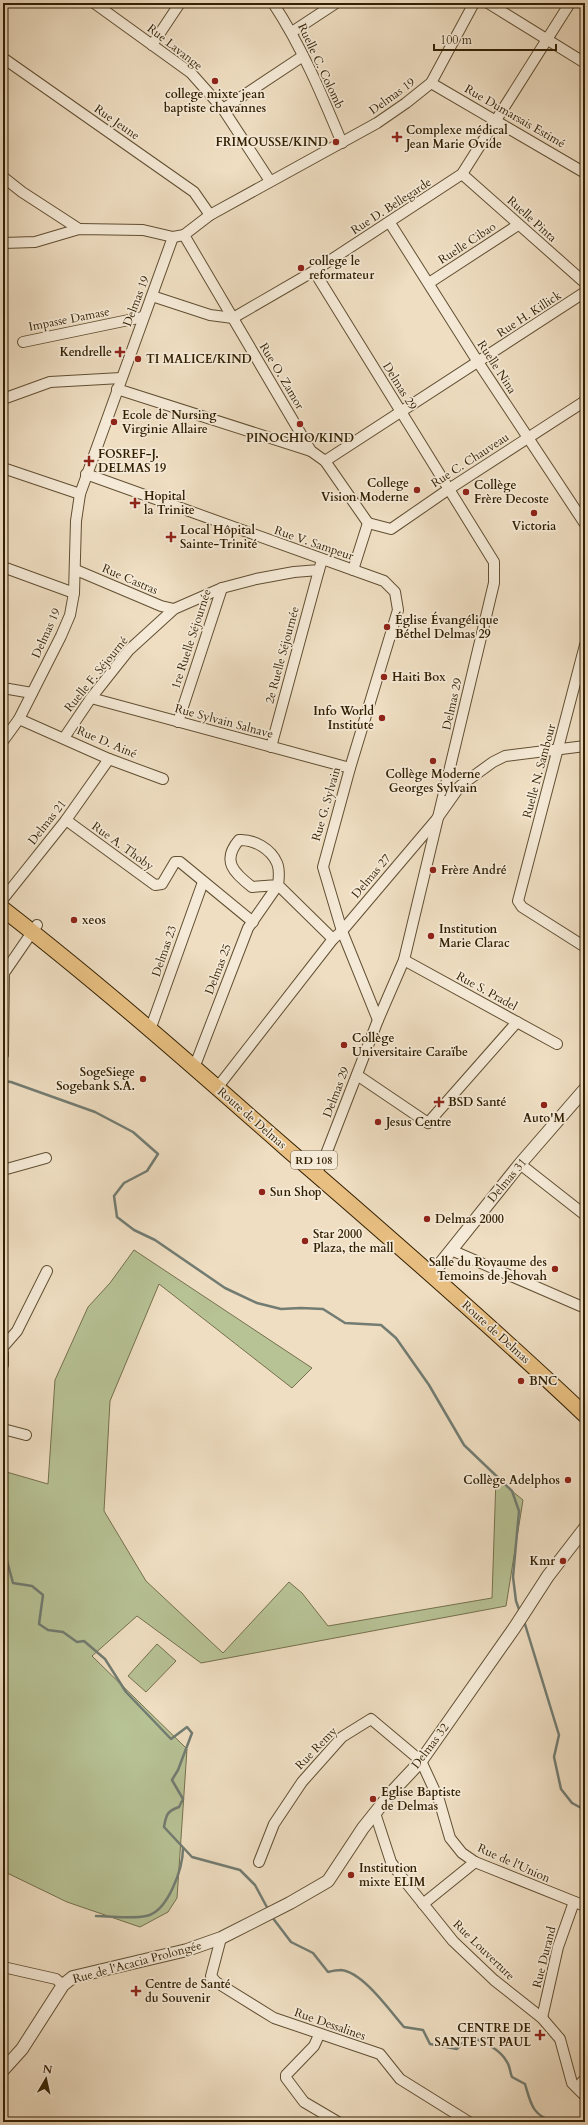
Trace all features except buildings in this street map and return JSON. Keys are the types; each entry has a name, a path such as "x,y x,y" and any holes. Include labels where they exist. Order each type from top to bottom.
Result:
{"main road":[{"name":"Route de Delmas","path":"3,899 34,928 152,1025 434,1271 585,1414"},
{"name":"Route de Delmas","path":"3,909 34,928"},
{"name":"Route de Delmas","path":"434,1271 493,1315 585,1401"}],"street":[{"name":"Rue Lavange","path":"94,3 191,73 223,109 270,181"},
{"path":"152,45 180,3"},
{"name":"Ruelle C. Colomb","path":"273,3 292,32 317,84 342,143"},
{"name":"Delmas 19","path":"3,741 19,719 70,615 76,570 76,521 80,494 173,237 184,235 210,215 383,119 431,83 474,3"},
{"path":"488,3 585,63"},
{"name":"Rue D. Bellegarde","path":"233,318 314,271 462,174 570,3"},
{"path":"292,32 332,4"},
{"path":"223,109 303,56"},
{"name":"Rue Jeune","path":"3,58 194,192 210,215"},
{"name":"Rue Dumarsais Estimé","path":"431,83 497,120 585,173"},
{"name":"Ruelle Pinta","path":"462,174 585,283"},
{"path":"3,177 22,192 79,229"},
{"name":"Ruelle Nina","path":"390,222 478,362 585,524"},
{"name":"Ruelle Cibao","path":"429,283 518,225"},
{"path":"3,243 35,242 79,229 143,230 173,237"},
{"name":"Rue O. Zamor","path":"184,235 311,451 326,461 368,523"},
{"name":"Delmas 29","path":"314,271 494,562 495,576 404,960 378,1020 326,1154 318,1169"},
{"name":"Rue H. Killick","path":"326,461 402,413 585,292"},
{"path":"152,296 210,315 233,318"},
{"name":"Impasse Damase","path":"23,342 144,317"},
{"path":"3,399 50,382 121,378"},
{"path":"117,390 311,451"},
{"name":"Rue C. Chauveau","path":"368,523 391,529 449,489 585,401"},
{"path":"3,468 80,494"},
{"name":"Rue V. Sampeur","path":"86,474 384,581 395,592"},
{"path":"352,570 368,523"},
{"path":"319,570 322,560"},
{"path":"3,567 74,593"},
{"name":"Rue Castras","path":"76,570 161,606 174,609"},
{"name":"Ruelle F. Séjourné","path":"64,738 91,698 129,650 174,609 222,588 271,576 319,570"},
{"name":"2e Ruelle Séjournée","path":"271,747 319,570"},
{"name":"1re Ruelle Séjournée","path":"178,722 222,588"},
{"name":"Rue G. Sylvain","path":"378,1020 342,931 323,867 350,768 398,610 395,592"},
{"name":"Ruelle N. Sambour","path":"585,645 518,901 519,905 585,947"},
{"path":"3,688 32,693"},
{"name":"Rue Sylvain Salnave","path":"91,698 350,768"},
{"name":"Rue D. Ainé","path":"19,719 109,759 163,779"},
{"name":"Delmas 27","path":"220,1084 333,939 342,931 436,820 460,786 493,762 505,756 585,746"},
{"name":"Delmas 21","path":"3,899 66,820 109,759"},
{"name":"Rue A. Thoby","path":"66,820 155,885 162,884 177,862 253,922"},
{"path":"278,885 252,887 234,872 230,859 232,849 239,840 249,840 258,844 273,857 278,864 278,885 333,939"},
{"name":"Delmas 23","path":"152,1025 203,882"},
{"name":"Delmas 25","path":"196,1064 248,928 278,885"},
{"path":"3,1056 4,974 34,928"},
{"name":"Rue S. Pradel","path":"404,960 557,1044"},
{"path":"356,1076 428,1122 517,1022"},
{"name":"Delmas 31","path":"434,1271 520,1164 585,1089"},
{"path":"3,1170 46,1158"},
{"path":"520,1164 585,1215"},
{"path":"451,1250 585,1308"},
{"path":"3,1347 17,1331 47,1271"},
{"path":"3,1429 26,1435"},
{"name":"Delmas 32","path":"221,1938 328,1881 363,1828 405,1776 421,1761 515,1627 548,1576 585,1528"},
{"name":"Rue Remy","path":"258,1862 274,1824 302,1782 342,1737 371,1719 388,1731 421,1761"},
{"name":"Rue de l'Union","path":"421,1761 439,1800 450,1838 462,1853 475,1862 585,1906"},
{"name":"Rue Louverture","path":"375,1813 391,1862 453,1940 489,1976 542,2018 560,2039 572,2083 585,2096"},
{"path":"423,1904 475,1862"},
{"name":"Rue Durand","path":"542,2018 558,1947 574,1902"},
{"name":"Rue de l'Acacia Prolongée","path":"3,2070 22,2049 63,1985 73,1977 187,1950 221,1938"},
{"name":"Rue Dessalines","path":"221,1938 211,1976 216,1982 274,2018 380,2054 400,2079 469,2122"},
{"path":"3,1967 56,1979 63,1985"},
{"path":"319,2034 314,2046 286,2074 286,2078 304,2102 338,2122"},
{"path":"577,2087 585,2079"}],"green space":[{"path":"134,1250 312,1368 292,1388 159,1284 110,1401 104,1511 146,1581 223,1653 289,1582 302,1593 328,1626 492,1598 496,1478 523,1500 506,1606 201,1663 137,1616 92,1656 187,1749 177,1898 168,1912 140,1927 67,1902 3,1871 3,1471 48,1484 55,1380 88,1307 110,1283"},
{"path":"157,1644 176,1661 146,1692 128,1676"}],"waterway":[{"path":"3,1081 11,1082 95,1112 133,1132 158,1154 147,1171 124,1183 114,1196 117,1217 134,1230 155,1240 225,1288 257,1303 281,1309 323,1309 345,1323 381,1325 396,1338 429,1385 464,1445 512,1491 519,1511 513,1577 516,1601 520,1612"},
{"path":"3,1546 13,1583 32,1586 43,1595 39,1624 48,1630 63,1632 77,1642 84,1641 105,1659 126,1692 171,1739 187,1727 192,1733 178,1770 172,1780 183,1799 179,1807 172,1810 168,1814 164,1827 192,1857 240,1870 255,1885 269,1911"},
{"path":"524,1621 559,1735 554,1757 561,1789 572,1803 585,1810"},
{"path":"96,1916 135,1917 146,1916 154,1913 161,1906 173,1888 180,1866 183,1848"},
{"path":"272,1917 291,1942 313,1953 328,1972 341,1970 349,1972 358,1978 376,1993 404,2027 423,2030 430,2044 457,2049 468,2037 495,2049 508,2064 512,2077 525,2084 531,2103 537,2112 541,2116 554,2122"}],"place":[{"name":"college mixte jean baptiste chavannes","path":"215,81"},
{"name":"Complexe médical Jean Marie Ovide","path":"397,137"},
{"name":"FRIMOUSSE/KIND","path":"336,142"},
{"name":"college le reformateur","path":"301,268"},
{"name":"Kendrelle","path":"120,352"},
{"name":"TI MALICE/KIND","path":"138,359"},
{"name":"Ecole de Nursing Virginie Allaire","path":"114,422"},
{"name":"PINOCHIO/KIND","path":"300,424"},
{"name":"FOSREF-J. DELMAS 19","path":"89,461"},
{"name":"College Vision Moderne","path":"417,490"},
{"name":"Collège Frère Decoste","path":"466,492"},
{"name":"Hopital la Trinite","path":"135,503"},
{"name":"Victoria","path":"534,513"},
{"name":"Local Hôpital Sainte-Trinité","path":"171,537"},
{"name":"Église Évangélique Béthel Delmas 29","path":"387,627"},
{"name":"Haiti Box","path":"384,677"},
{"name":"Info World Institute","path":"382,718"},
{"name":"Collège Moderne Georges Sylvain","path":"433,761"},
{"name":"Frère André","path":"433,870"},
{"name":"xeos","path":"74,920"},
{"name":"Institution Marie Clarac","path":"431,936"},
{"name":"Collège Universitaire Caraïbe","path":"344,1045"},
{"name":"SogeSiege Sogebank S.A.","path":"143,1079"},
{"name":"BSD Santé","path":"439,1102"},
{"name":"Auto'M","path":"544,1105"},
{"name":"Jesus Centre","path":"378,1122"},
{"name":"Sun Shop","path":"262,1192"},
{"name":"Delmas 2000","path":"427,1219"},
{"name":"Star 2000 Plaza, the mall","path":"305,1241"},
{"name":"Salle du Royaume des Temoins de Jehovah","path":"555,1269"},
{"name":"BNC","path":"521,1381"},
{"name":"Collège Adelphos","path":"568,1480"},
{"name":"Kmr","path":"563,1561"},
{"name":"Eglise Baptiste de Delmas","path":"373,1799"},
{"name":"Institution mixte ELIM","path":"351,1875"},
{"name":"Centre de Santé du Souvenir","path":"136,1991"},
{"name":"CENTRE DE SANTE ST PAUL","path":"540,2035"}]}
